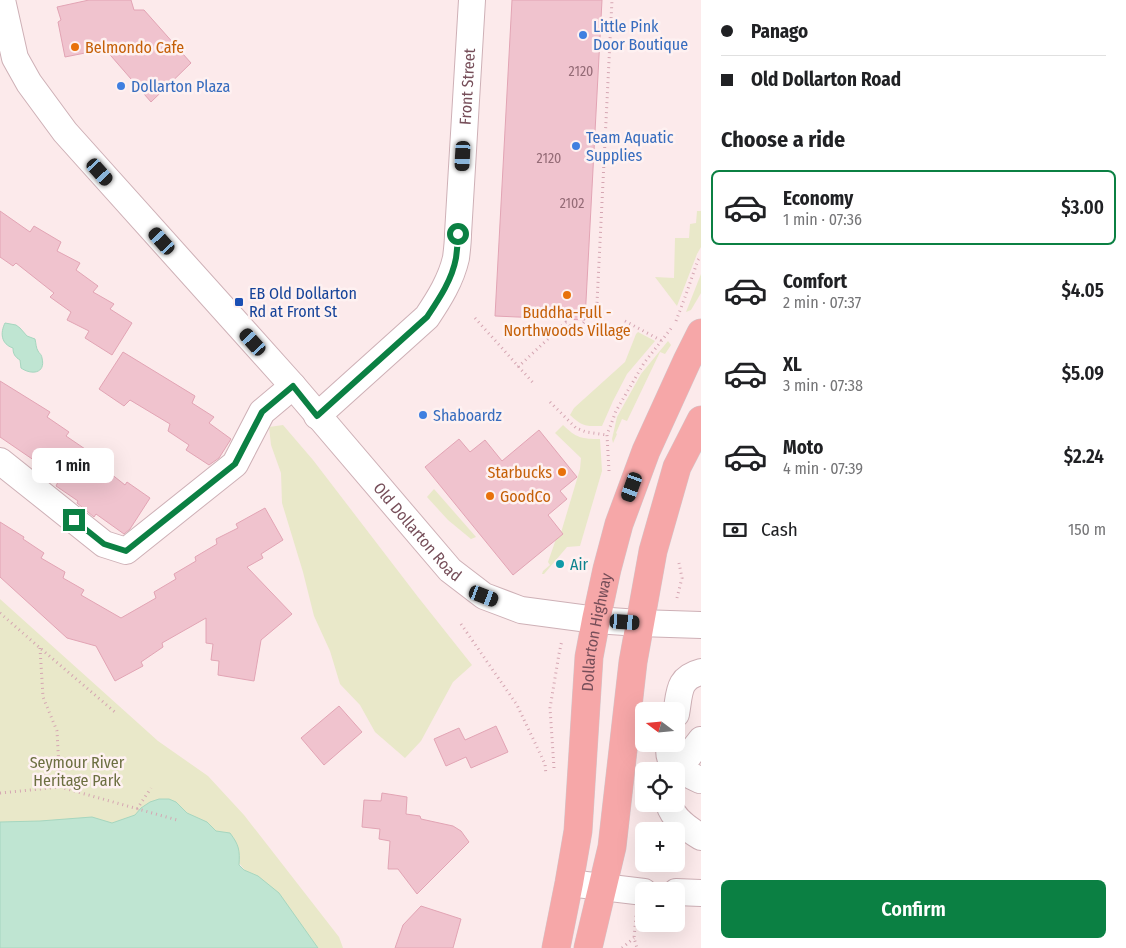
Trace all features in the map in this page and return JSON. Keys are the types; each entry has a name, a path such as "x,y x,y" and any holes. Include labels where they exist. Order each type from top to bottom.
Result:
{"main road":[{"name":"Dollarton Highway","path":"556,948 578,831 589,657 596,620 619,524 646,451 701,333"},
{"path":"588,948 612,847 633,662 653,551 677,467 701,420"}],"street":[{"name":"Old Dollarton Road","path":"1,0 15,58 29,83 65,132 293,386 450,570 484,596 521,610 596,620 701,625"},
{"name":"Front Street","path":"317,416 427,317 440,298 450,277 456,258 458,234 472,0"},
{"path":"0,461 104,544 126,551 235,464 262,412 293,386"},
{"path":"678,702 681,685 690,676 701,672"},
{"path":"685,773 701,740"},
{"path":"672,812 685,827 701,837"},
{"path":"569,883 635,891"},
{"path":"685,892 701,893"}],"path":[{"path":"518,366 566,322 576,331 595,310 597,303 612,0"},
{"path":"607,478 610,469 607,435 616,411 644,363 674,325 701,256"},
{"path":"475,318 534,385"},
{"path":"625,320 662,340"},
{"path":"550,402 576,428 586,432 607,435"},
{"path":"0,613 116,713"},
{"path":"461,624 517,705 545,764 546,775"},
{"path":"554,771 550,708 561,646"},
{"path":"40,648 43,697 57,731 60,787"},
{"path":"0,793 60,787 177,820"},
{"path":"137,809 151,788"},
{"path":"622,948 634,938 637,948"}],"green space":[{"path":"697,211 701,211 701,247 677,306 655,277 674,278 675,238 689,238 690,224 696,223"},
{"path":"701,274 701,293 691,310 686,312"},
{"path":"638,332 655,341 627,374 602,426 581,424 570,415 574,408 625,362"},
{"path":"668,341 671,345 665,354 660,352 627,421 622,419 613,443 612,439 617,417 641,374"},
{"path":"283,425 313,460 472,665 453,682 421,741 405,758 375,732 360,705 340,684 330,651 314,616 282,503 281,473 271,445 269,427"},
{"path":"563,425 580,437 600,439 602,471 580,546 567,547 542,574 550,565 548,562 556,539 560,536 580,469 581,458 555,433"},
{"path":"434,489 476,537 471,539 448,520 427,497"},
{"name":"Seymour River Heritage Park","path":"0,599 158,741 208,776 244,815 339,937 343,948 305,948 298,936 230,852 0,850"}],"shaded area":[{"path":"5,323 16,325 27,336 35,339 43,363 40,370 29,372 21,368 20,360 13,352 13,348 4,341 2,331"},
{"path":"159,799 169,799 176,802 187,813 207,822 216,831 230,833 238,848 239,865 244,870 258,876 279,893 318,948 0,948 0,822 92,817 112,823 135,815 150,802"}],"building":[{"path":"89,0 131,0 134,10 144,10 191,63 151,102 105,49 65,57 58,22 61,20 57,7"},
{"path":"512,0 602,0 585,320 495,316"},
{"path":"0,211 30,232 34,226 61,242 57,251 80,263 76,270 98,286 93,292 114,304 110,309 132,323 112,355 85,338 89,331 67,320 71,312 50,297 54,293 16,263 13,266 0,257"},
{"path":"123,352 195,396 192,403 214,417 209,423 231,439 219,458 209,465 186,450 189,445 168,431 170,424 130,400 124,406 99,389"},
{"path":"0,381 50,412 47,417 69,432 66,436 88,451 86,454 125,485 127,482 150,498 130,529 124,534 96,514 94,517 77,503 78,501 56,486 58,482 37,468 38,463 0,437"},
{"path":"539,430 577,477 560,491 567,499 548,515 563,534 513,575 425,467 459,439 470,452 485,440 502,461"},
{"path":"265,508 283,540 261,554 263,558 247,567 292,614 261,640 254,681 218,675 219,661 211,660 213,644 206,643 206,618 162,643 163,647 141,662 143,666 115,681 96,646 67,638 0,577 0,522 24,537 23,539 44,553 41,558 65,572 63,578 84,590 81,595 121,618 156,598 154,592 176,579 174,574 196,561 195,557 217,544 216,539 238,528 236,524"},
{"path":"339,706 362,732 324,765 301,738"},
{"path":"496,726 508,752 471,768 466,757 446,766 434,739 459,728 465,740"},
{"path":"382,793 407,797 406,814 420,816 421,819 453,826 461,831 469,842 417,894 398,869 388,869 390,841 379,839 380,829 362,827 364,800 381,801"},
{"path":"421,906 461,919 453,948 395,948 403,925"}],"place":[{"name":"Little Pink Door Boutique","path":"583,35"},
{"name":"Belmondo Cafe","path":"75,47"},
{"name":"Dollarton Plaza","path":"121,86"},
{"name":"Team Aquatic Supplies","path":"576,146"},
{"name":"Buddha-Full - Northwoods Village","path":"567,295"},
{"name":"EB Old Dollarton Rd at Front St","path":"239,302"},
{"name":"Shaboardz","path":"423,415"},
{"name":"Starbucks","path":"562,472"},
{"name":"GoodCo","path":"490,496"},
{"name":"Air","path":"560,564"}],"route":[{"path":"74,520 104,544 126,551 235,464 262,412 293,386 317,416 427,317 440,298 450,277 456,258 458,234"}]}
